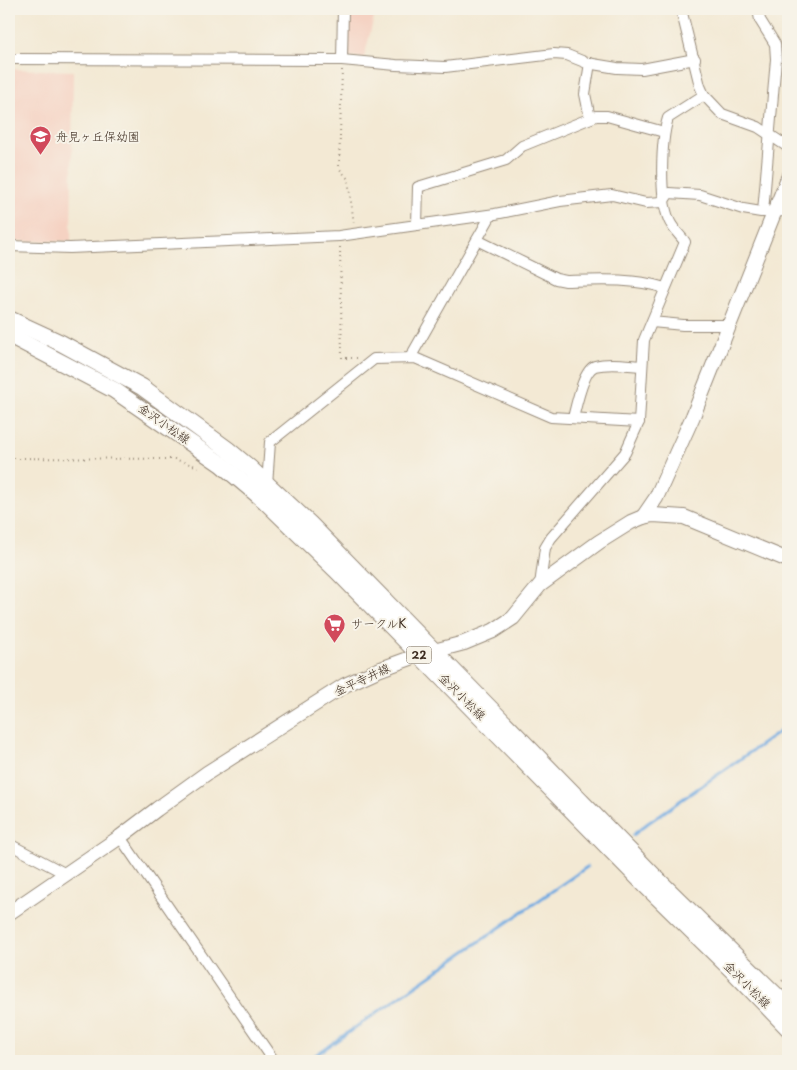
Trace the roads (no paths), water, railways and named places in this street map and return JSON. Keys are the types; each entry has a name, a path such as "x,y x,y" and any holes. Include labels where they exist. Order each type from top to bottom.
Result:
{"main road":[{"path":"643,517 656,498 693,416 788,178"},
{"name":"金沢小松線","path":"9,319 142,387 227,450 310,524 426,653 788,1028"},
{"name":"金沢小松線","path":"9,335 114,390 221,464 265,500 426,653 788,1007"},
{"name":"金平寺井線","path":"9,914 120,837 156,808 207,773 345,685 378,670 426,653 464,643 493,631 513,618 540,585 599,542 631,522 643,517 662,515 684,517 788,560"}],"street":[{"path":"342,60 343,9"},
{"path":"681,9 695,59 700,86 704,95 722,114 758,127 788,147"},
{"path":"9,246 70,248 339,236 491,215 560,201 612,195 646,204 663,202 669,193 700,195 743,209 775,211 769,135 776,59 775,44 760,20 758,9"},
{"path":"9,58 342,60 444,67 554,54 567,55 590,63 617,68 642,69 695,59"},
{"path":"590,63 586,94 590,118"},
{"path":"540,585 545,548 551,538 625,453 639,422 644,340 685,242 669,222 663,202 664,132 668,118 704,95"},
{"path":"417,225 418,187 506,160 522,146 590,118 608,116 664,132"},
{"path":"410,358 491,215"},
{"path":"477,240 556,279 566,281 633,282 665,288"},
{"path":"652,322 684,325 730,325"},
{"path":"267,485 270,442 374,359 415,358 550,417 639,422"},
{"path":"573,418 587,373 593,366 613,364 642,366"},
{"path":"120,837 274,1061"},
{"path":"9,844 66,874"}],"waterway":[{"path":"633,835 788,726"},
{"path":"307,1061 587,867"}],"place":[{"name":"舟見ヶ丘保幼園","path":"40,156"},
{"name":"サークルK","path":"335,643"}]}
